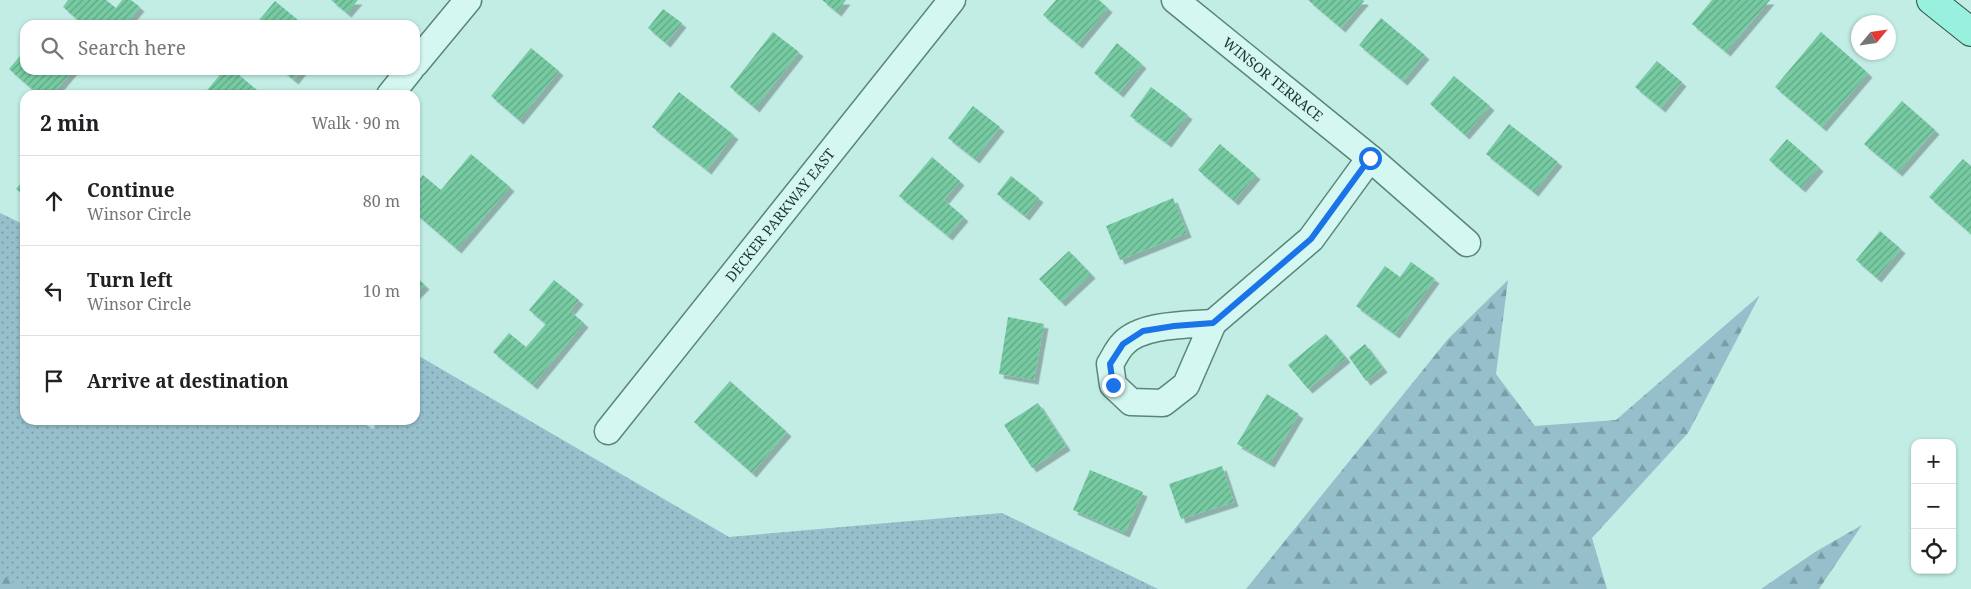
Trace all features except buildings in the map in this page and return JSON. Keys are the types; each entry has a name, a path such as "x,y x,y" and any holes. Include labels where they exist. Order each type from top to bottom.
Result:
{"main road":[{"path":"1931,0 1971,32"}],"street":[{"path":"420,58 468,0"},
{"name":"DECKER PARKWAY EAST","path":"608,431 952,0"},
{"name":"WINSOR TERRACE","path":"1176,0 1370,158 1467,243"},
{"path":"394,90 406,75"},
{"path":"1213,323 1311,239 1370,158"}],"green space":[{"path":"0,213 20,223 20,425 366,425 373,429 375,425 420,425 420,357 729,537 1002,513 1158,589 0,589"},
{"path":"1508,280 1496,374 1535,426 1616,420 1760,295 1688,433 1592,538 1607,589 1246,589 1448,339"},
{"path":"1862,525 1819,589 1761,589 1815,552"},
{"path":"0,572 21,589 0,589"}],"route":[{"path":"1113,385 1110,364 1123,344 1143,331 1213,323 1311,239 1370,158"}]}
